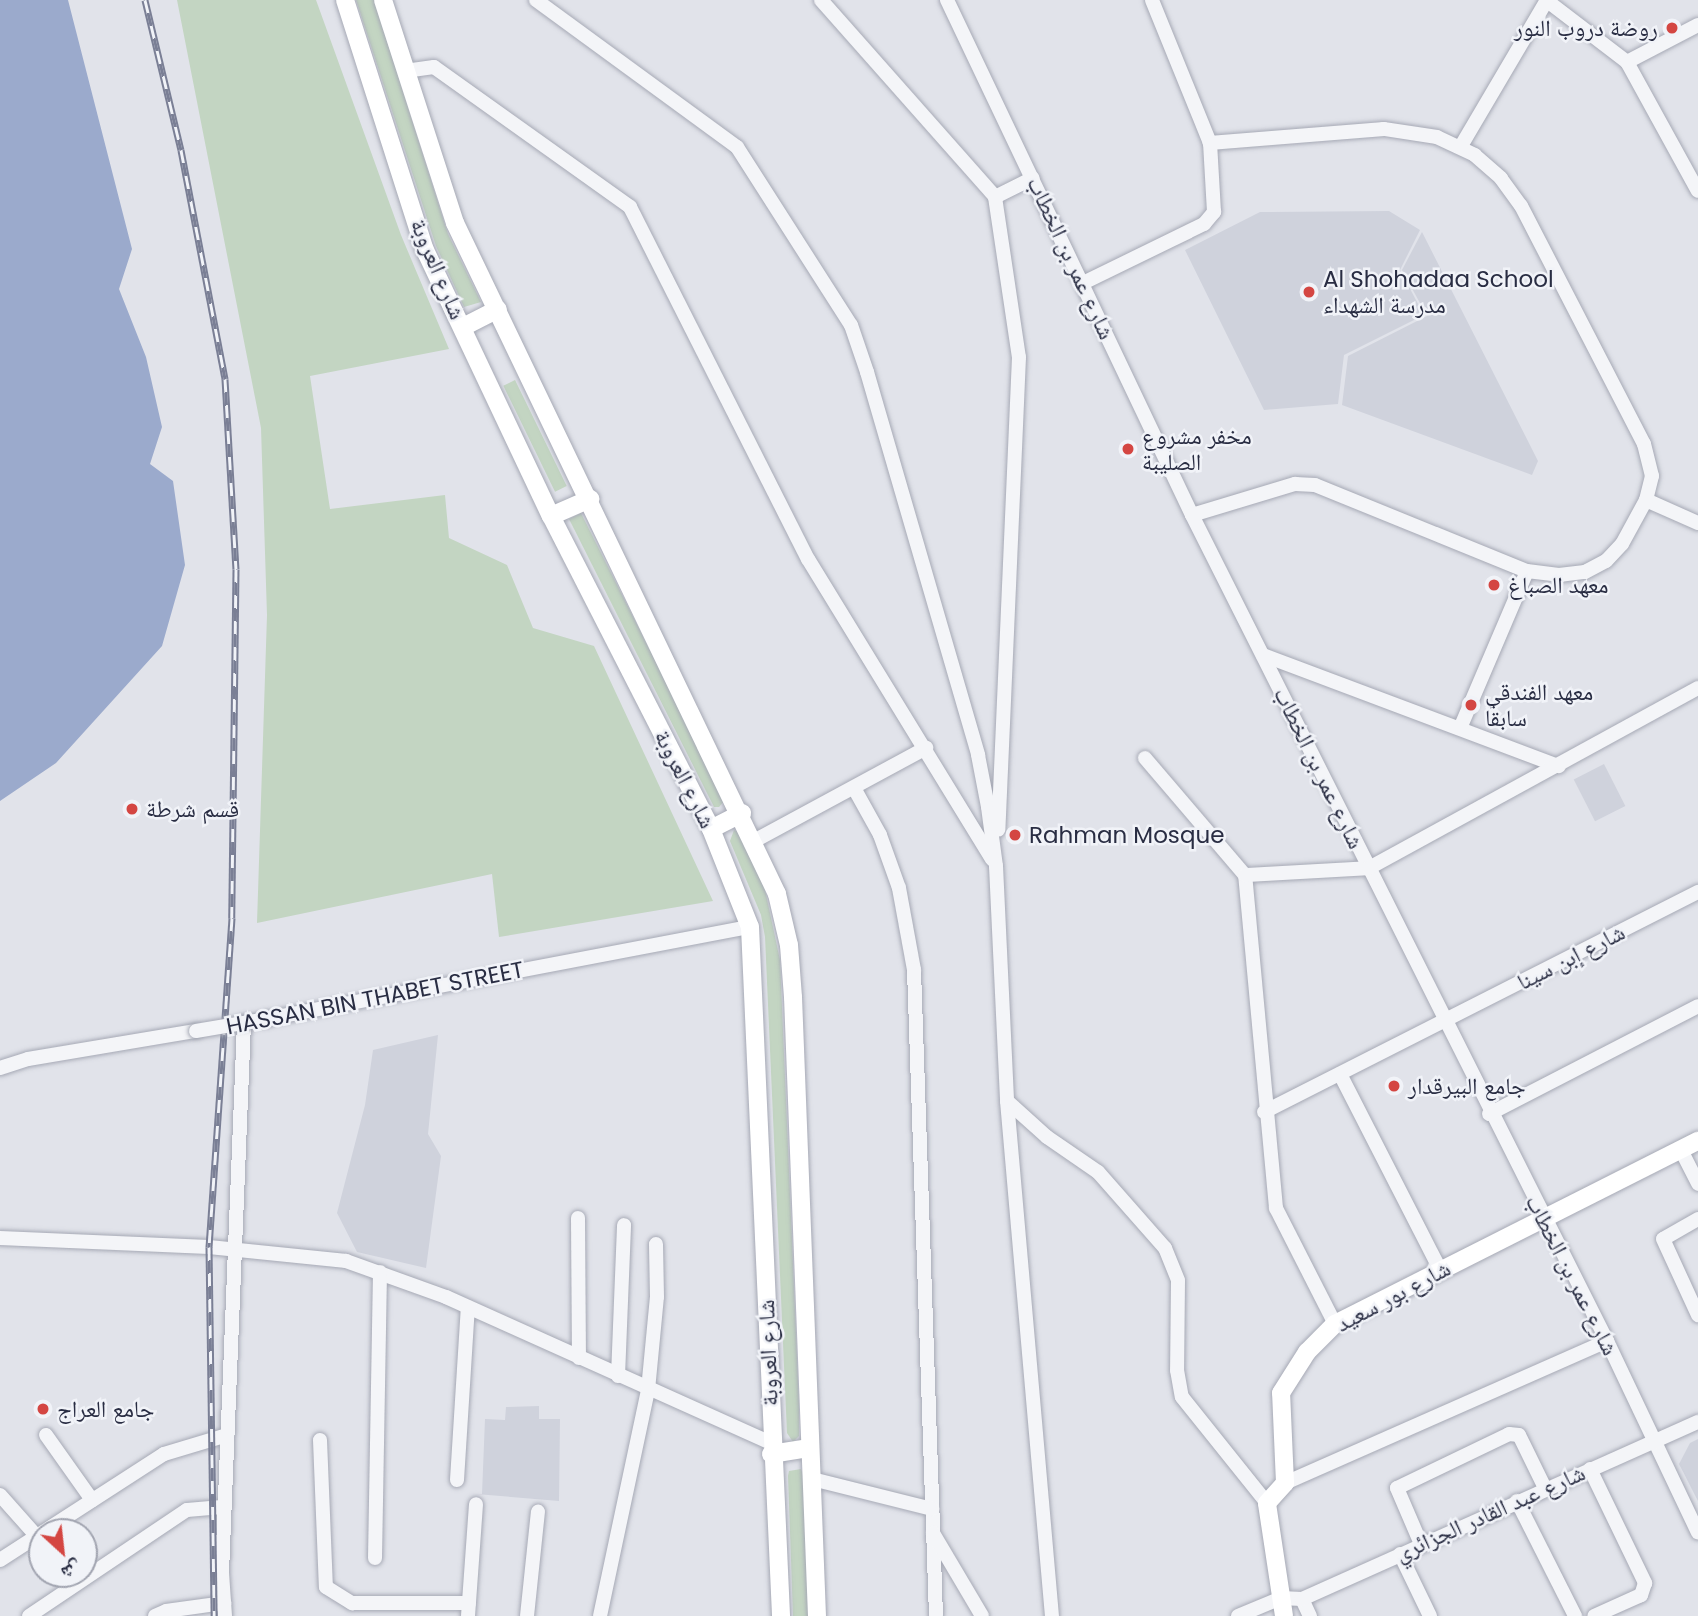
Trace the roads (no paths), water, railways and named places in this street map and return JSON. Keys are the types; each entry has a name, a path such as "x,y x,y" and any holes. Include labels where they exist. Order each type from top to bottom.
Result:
{"main road":[{"name":"شارع العروبة","path":"345,0 425,250 551,516 710,829 750,927 780,1616"},
{"name":"شارع العروبة","path":"383,0 456,223 742,813 777,894 789,945 817,1616"},
{"path":"463,327 498,309"},
{"path":"551,516 590,499"},
{"path":"710,829 742,813"},
{"name":"شارع بور سعيد","path":"1284,1483 1281,1392 1307,1352 1335,1324 1698,1141"},
{"path":"771,1449 810,1448"},
{"path":"1284,1483 1267,1503 1284,1616"}],"street":[{"path":"536,0 737,147 851,325 978,755 996,866"},
{"path":"821,0 995,197 1019,357 996,866 1007,1101 1052,1616"},
{"name":"شارع عمر بن الخطاب","path":"947,0 1192,515 1489,1114 1607,1341 1698,1533"},
{"path":"1083,283 1209,221 1214,203 1210,143 1152,0"},
{"path":"1461,146 1547,0 1627,62 1698,191"},
{"path":"1627,62 1698,25"},
{"path":"405,71 435,67 630,207 808,559 996,866"},
{"path":"1192,515 1294,484 1315,485 1527,571 1559,575 1585,572 1606,561 1622,544 1646,500 1652,476 1644,444 1521,206 1501,178 1461,146 1437,136 1384,129 1210,143"},
{"path":"995,197 1033,178"},
{"path":"1646,500 1698,523"},
{"path":"1461,726 1527,571"},
{"path":"1263,655 1461,726 1559,766"},
{"path":"1245,875 1369,868 1698,688"},
{"path":"754,841 926,748"},
{"path":"1145,758 1245,875 1264,1112 1276,1208 1335,1324"},
{"path":"855,788 880,835 899,888 914,970 936,1616"},
{"name":"شارع إبن سينا","path":"1264,1112 1698,892"},
{"name":"HASSAN BIN THABET STREET","path":"0,1068 28,1059 266,1019 750,927"},
{"path":"1489,1114 1698,1006"},
{"path":"155,1616 224,1610 227,1435 244,1023"},
{"path":"1340,1074 1441,1271"},
{"path":"1007,1101 1047,1137 1098,1172 1165,1248 1178,1281 1177,1370 1182,1397 1267,1503"},
{"path":"1681,1150 1698,1184"},
{"path":"578,1217 579,1358"},
{"path":"1698,1219 1663,1239 1698,1315"},
{"path":"618,1376 624,1226"},
{"path":"0,1237 234,1250 345,1261 468,1307 771,1449"},
{"path":"600,1616 648,1390 657,1297 656,1244"},
{"path":"375,1558 380,1272"},
{"path":"457,1480 468,1307"},
{"path":"1284,1483 1607,1341"},
{"name":"شارع عبد القادر الجزائري","path":"1281,1598 1302,1599 1545,1488 1698,1422"},
{"path":"1421,1544 1396,1488 1509,1434 1519,1435 1545,1488"},
{"path":"46,1435 92,1500"},
{"path":"68,1518 164,1454 227,1435"},
{"path":"320,1440 326,1587 352,1603 468,1609 476,1504"},
{"path":"1590,1469 1645,1583 1641,1595 1594,1616"},
{"path":"811,1479 932,1509"},
{"path":"0,1495 28,1527"},
{"path":"1517,1501 1575,1616"},
{"path":"98,1562 187,1510 225,1507"},
{"path":"527,1616 538,1512"},
{"path":"933,1532 982,1616"},
{"path":"0,1560 28,1545"},
{"path":"1400,1554 1430,1616"},
{"path":"29,1616 59,1588"},
{"path":"1238,1616 1281,1598"},
{"path":"1302,1599 1310,1616"}],"water":[{"path":"0,0 68,0 132,249 119,289 146,357 162,427 150,464 173,481 185,565 162,646 56,763 0,801"}],"railway":[{"path":"145,0 181,150 225,379 236,569 232,918 209,1247 214,1616"}],"place":[{"name":"روضة دروب النور","path":"1672,28"},
{"name":"Al Shohadaa School مدرسة الشهداء","path":"1309,292"},
{"name":"مخفر مشروع الصليبة","path":"1128,449"},
{"name":"معهد الصباغ","path":"1494,585"},
{"name":"معهد الفندقي سابقا","path":"1471,705"},
{"name":"قسم شرطة","path":"132,809"},
{"name":"Rahman Mosque","path":"1015,835"},
{"name":"جامع البيرقدار","path":"1394,1086"},
{"name":"جامع العراج","path":"43,1409"}]}
